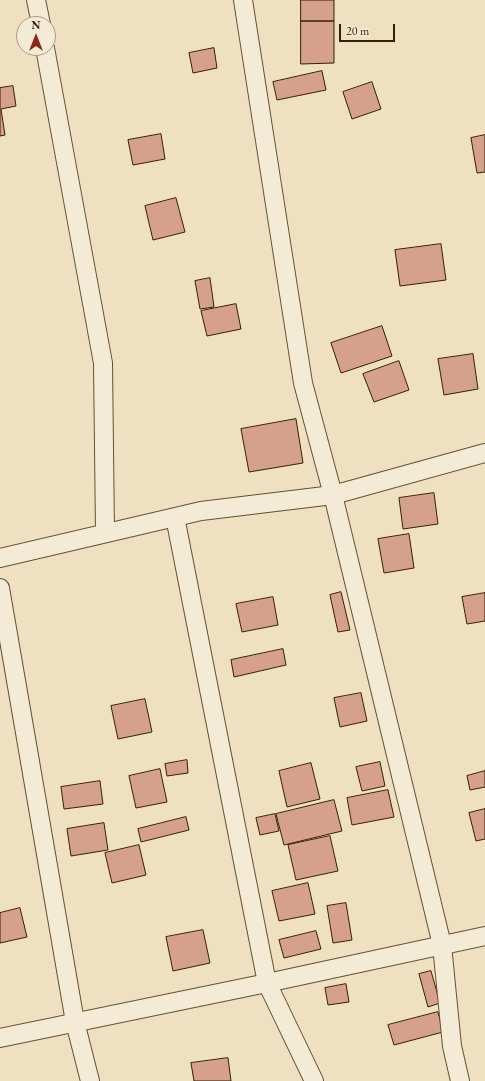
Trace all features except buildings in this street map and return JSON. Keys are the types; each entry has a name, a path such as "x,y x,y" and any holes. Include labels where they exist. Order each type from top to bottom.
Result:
{"street":[{"path":"36,0 39,16"},
{"path":"243,0 303,383 333,495 442,945 452,1046 460,1081"},
{"path":"46,56 103,363 105,533"},
{"path":"0,558 201,511 333,495 485,453"},
{"path":"175,517 268,984 314,1081"},
{"path":"0,588 75,1022 90,1081"},
{"path":"0,1038 268,984 485,936"}]}
